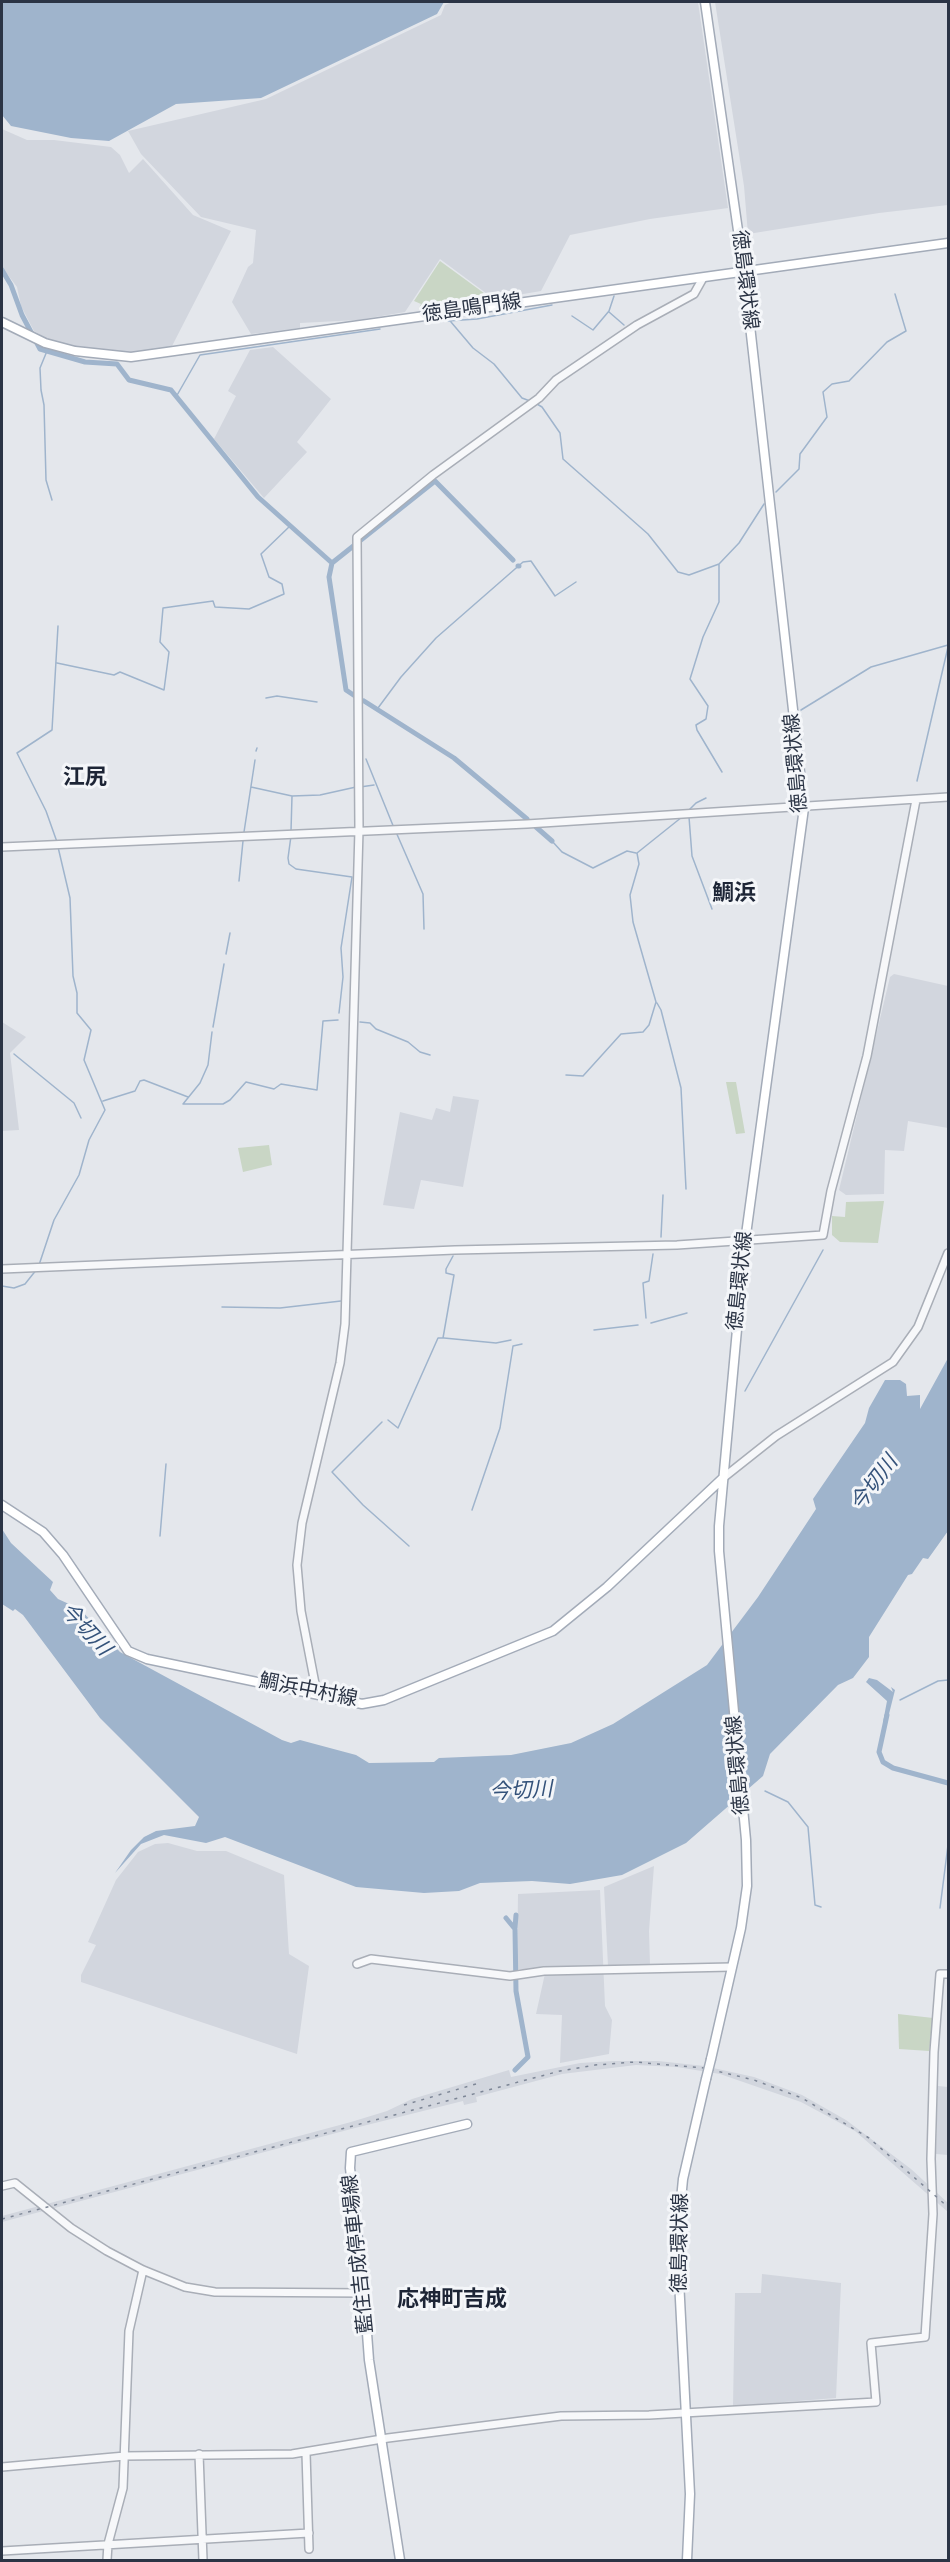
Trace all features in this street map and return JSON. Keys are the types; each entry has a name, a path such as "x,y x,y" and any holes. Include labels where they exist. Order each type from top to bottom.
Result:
{"main road":[{"name":"徳島環状線","path":"687,2560 690,2494 677,2241 679,2210 732,1967 747,1886 743,1808 723,1597 719,1526 745,1242 804,808 744,272 705,2"},
{"name":"徳島鳴門線","path":"2,322 39,340 75,351 131,357 948,243"},
{"name":"鯛浜中村線","path":"2,1505 43,1532 63,1555 128,1651 147,1659 362,1704 384,1700 553,1631 607,1587 723,1478"},
{"name":"藍住吉成停車場線","path":"380,2440 369,2360 350,2168 351,2152 467,2124"},
{"path":"380,2440 400,2560"}],"street":[{"path":"317,1694 301,1611 298,1560 302,1523 340,1363 345,1324 359,830 357,537 556,380 617,337 694,294 703,278"},
{"path":"2,847 804,808 948,797"},
{"path":"2,1269 347,1257 455,1250 745,1242 795,1235 823,1235 831,1191 867,1056 916,800"},
{"path":"723,1478 776,1437 893,1362 918,1327 948,1253"},
{"path":"357,1964 371,1959 510,1976 544,1971 732,1967"},
{"path":"2,2467 125,2456 306,2453 380,2440 561,2416 686,2413 876,2402 872,2343 925,2337 933,2214 931,2159 933,2052 940,1974 948,1974"},
{"path":"2,2186 15,2183 71,2228 143,2270 185,2287 215,2292 364,2293"},
{"path":"107,2560 108,2544 121,2500 125,2456 129,2331 143,2270"},
{"path":"306,2453 309,2549"},
{"path":"199,2454 202,2560"},
{"path":"2,2551 309,2533"}],"shaded area":[{"path":"452,2 698,2 728,208 650,219 570,235 541,291 494,299 440,259 405,312 358,320 300,323 300,328 251,334 232,302 248,267 253,263 256,230 201,217 141,154 128,131 266,99 441,15 445,5"},
{"path":"715,2 948,2 948,205 879,213 748,234 744,186"},
{"path":"2,129 27,140 54,140 111,147 120,155 129,173 143,159 193,215 231,231 171,348 123,353 79,348 55,343 34,331 21,306 17,287 2,267"},
{"path":"273,347 331,399 297,442 307,452 264,498 214,439 236,396 228,391 250,350"},
{"path":"894,974 948,986 948,1128 908,1121 904,1151 885,1150 884,1194 846,1195 839,1190 890,977"},
{"path":"2,1022 26,1037 10,1053 19,1130 2,1131"},
{"path":"453,1096 479,1100 463,1187 421,1180 414,1209 383,1205 400,1112 432,1120 436,1108 450,1112"},
{"path":"168,1843 197,1851 226,1851 284,1875 289,1954 309,1966 297,2054 81,1982 81,1975 96,1945 88,1942 116,1880 138,1852 155,1844"},
{"path":"654,1866 649,1931 650,1965 608,1966 604,1887"},
{"path":"600,1890 605,2006 612,2020 609,2054 560,2063 562,2015 536,2014 546,1969 517,1969 518,1894"},
{"path":"658,2061 704,2066 754,2077 802,2095 846,2120 911,2169 948,2203 948,2212 855,2131 801,2102 720,2074 677,2067 636,2065 562,2074 476,2097 477,2102 464,2105 463,2101 351,2129 2,2222 2,2216 351,2122 387,2111 412,2099 509,2070 511,2077 580,2063"},
{"path":"938,2086 948,2087 948,2155 936,2154"},
{"path":"762,2274 841,2283 836,2398 733,2406 735,2293 761,2293"}],"green space":[{"path":"440,261 492,299 419,308 421,304 414,301"},
{"path":"726,1082 736,1082 745,1133 736,1134"},
{"path":"269,1145 272,1165 243,1172 238,1148"},
{"path":"884,1201 878,1243 840,1242 832,1235 832,1216 845,1217 846,1202"},
{"path":"898,2014 933,2018 929,2051 899,2049"}],"water":[{"path":"2,2 444,2 437,14 261,98 176,104 109,141 71,138 11,126 2,115"},
{"name":"今切川","path":"948,1358 948,1531 928,1559 923,1558 912,1574 908,1575 869,1637 869,1657 853,1678 838,1685 770,1754 763,1776 686,1843 622,1875 570,1884 532,1881 480,1883 459,1891 424,1893 356,1887 225,1837 206,1843 164,1835 141,1844 115,1873 131,1850 144,1837 156,1831 195,1826 199,1817 100,1718 23,1615 2,1604 2,1529 11,1543 53,1582 50,1590 58,1599 80,1609 120,1652 282,1740 291,1743 300,1740 356,1755 369,1763 434,1762 439,1758 511,1755 571,1743 613,1724 707,1665 758,1597 816,1509 813,1499 865,1423 869,1408 885,1380 900,1380 906,1384 907,1396 920,1395 920,1409"},
{"path":"869,1678 877,1680 893,1692 891,1687 895,1690 887,1722 883,1722 887,1701 866,1682"}],"waterway":[{"path":"2,270 40,349 85,362 117,364 129,380 171,390 258,497 332,563"},
{"path":"776,492 799,469 800,454 827,417 823,392 832,384 849,381 887,342 906,331 895,294"},
{"path":"572,316 593,330 609,311 614,296"},
{"path":"432,322 477,319 552,305"},
{"path":"609,312 624,325"},
{"path":"451,322 473,348 494,364 522,398 530,401"},
{"path":"176,397 200,355 380,329"},
{"path":"47,351 40,368 44,405 46,480 52,500"},
{"path":"537,404 542,407 560,433 563,459 648,534 678,572 689,575 719,564"},
{"path":"355,696 346,690 329,577 332,563 435,481 513,560"},
{"path":"722,772 697,730 696,725 706,719 708,706 690,679 703,637 719,602 719,564 739,543 764,504"},
{"path":"57,663 114,675 120,672 164,690 169,652 160,642 163,608 213,601 215,607 249,609 284,594 282,584 269,577 261,554 290,526"},
{"path":"378,708 401,677 436,638 523,562 531,561 555,596 576,582"},
{"path":"57,842 46,811 17,753 52,730 58,626"},
{"path":"801,710 871,667 948,645"},
{"path":"917,781 948,647"},
{"path":"266,698 277,696 317,702"},
{"path":"364,701 454,758 527,819"},
{"path":"366,759 394,828"},
{"path":"244,832 255,760"},
{"path":"360,787 374,785"},
{"path":"251,787 292,796 320,795 356,787"},
{"path":"291,831 292,796"},
{"path":"687,812 696,803 706,798"},
{"path":"566,1075 583,1076 621,1034 643,1032 649,1025 656,1002 633,922 630,895 639,864 637,853 682,817"},
{"path":"689,817 692,856 712,909"},
{"path":"536,827 552,841"},
{"path":"396,832 423,894 424,929"},
{"path":"291,836 288,858 289,864 296,869 352,877 341,948 343,977 339,1013"},
{"path":"239,881 243,841"},
{"path":"552,841 562,852 593,868 627,851 636,853"},
{"path":"39,1265 54,1220 79,1175 89,1140 105,1110 84,1060 91,1030 77,1013 70,898 58,847"},
{"path":"226,954 230,933"},
{"path":"213,1027 224,964"},
{"path":"657,1003 661,1010 681,1088 686,1189"},
{"path":"212,1032 208,1065 200,1083 183,1104 223,1104 230,1100 246,1082 274,1089 281,1084 317,1090 323,1021 338,1020"},
{"path":"360,1022 370,1023 376,1029 408,1042 420,1052 430,1055"},
{"path":"14,1054 74,1103 81,1118"},
{"path":"103,1101 135,1091 140,1081 144,1080 188,1097"},
{"path":"661,1237 663,1195"},
{"path":"745,1391 823,1250"},
{"path":"646,1318 643,1283 649,1281 653,1254"},
{"path":"388,1420 398,1428 438,1338 443,1338 454,1275 446,1273 446,1269 453,1256"},
{"path":"2,1286 14,1288 25,1284 37,1269"},
{"path":"222,1307 280,1308 341,1301"},
{"path":"651,1323 687,1313"},
{"path":"594,1330 638,1325"},
{"path":"444,1338 496,1343 511,1340"},
{"path":"472,1510 500,1428 513,1346 522,1344"},
{"path":"382,1422 332,1472 363,1505 409,1546"},
{"path":"160,1536 166,1464"},
{"path":"900,1700 938,1681 948,1680"},
{"path":"887,1715 879,1752 883,1762 893,1768 948,1783"},
{"path":"765,1791 788,1802 808,1827 815,1905 821,1907"},
{"path":"940,1908 948,1845"},
{"path":"515,1928 516,1915"},
{"path":"506,1918 515,1929 516,1991 528,2057 515,2070"}],"railway":[{"path":"2,2219 560,2071 635,2062 704,2068 754,2080 802,2098 869,2138 948,2207"},
{"path":"404,2105 476,2084"}],"district":[{"name":"江尻","path":"85,778"},
{"name":"鯛浜","path":"734,894"},
{"name":"応神町吉成","path":"452,2300"}]}
